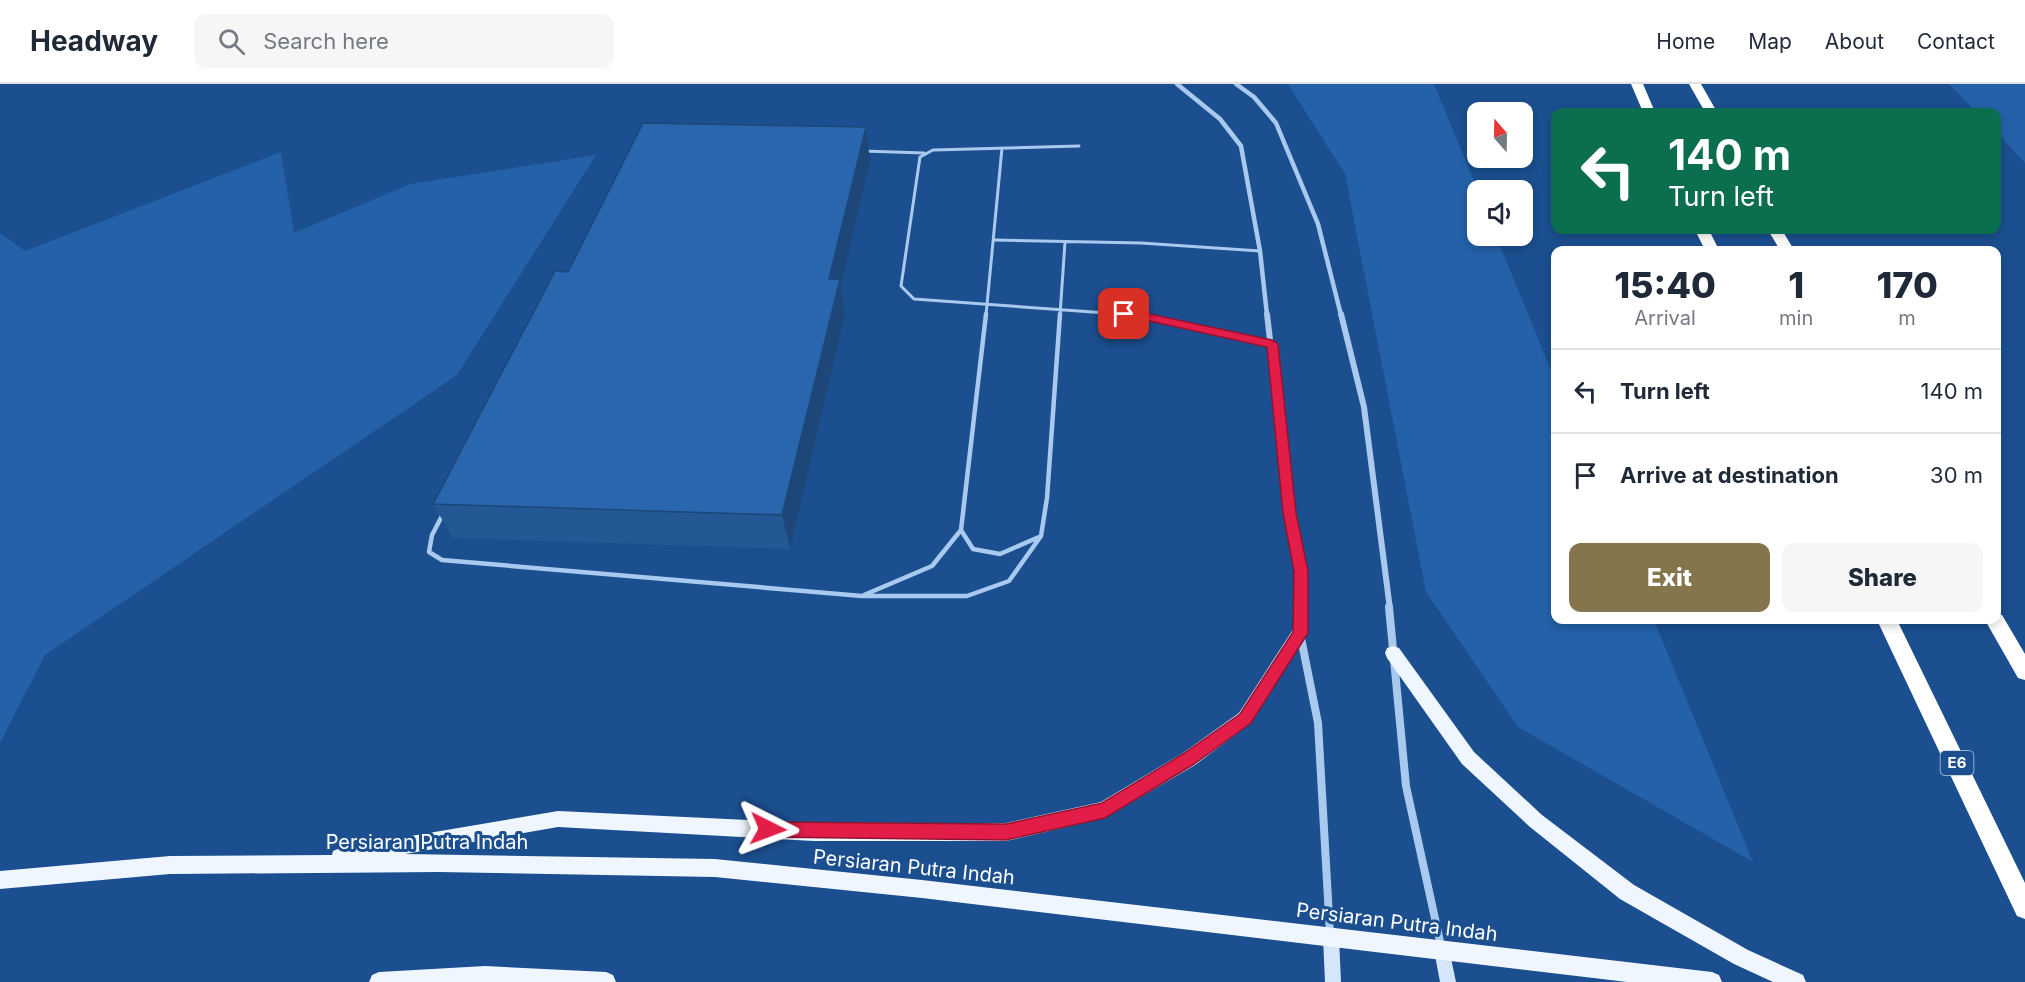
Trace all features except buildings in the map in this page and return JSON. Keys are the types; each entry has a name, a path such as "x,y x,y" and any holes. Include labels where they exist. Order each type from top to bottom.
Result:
{"highway":[{"path":"1636,84 1647,108"},
{"path":"1695,84 1709,108"},
{"name":"E6","path":"1889,624 2025,908"},
{"path":"1997,624 2025,672"}],"main road":[{"path":"296,864 558,819 814,832 1006,832 1094,813 1105,810 1189,759 1245,718 1300,633"},
{"path":"1393,653 1468,758 1536,821 1627,892 1741,957 1796,982"},
{"name":"Persiaran Putra Indah","path":"0,880 170,865 439,863 715,868 922,889 1712,982"},
{"path":"1331,938 1334,982"},
{"path":"1442,950 1448,982"},
{"path":"379,982 485,976 606,982"}],"street":[{"path":"1177,84 1220,119 1241,146 1260,251 1290,513 1301,571 1300,633 1318,723 1331,938"},
{"path":"1236,84 1254,97 1276,123 1318,224 1364,407 1386,570 1406,786 1442,950"}],"lane":[{"path":"854,151 924,153 933,150 1079,146"},
{"path":"862,596 932,566 961,530 995,240 1002,148"},
{"path":"924,153 920,158 901,286 914,299 1145,316 1272,344"},
{"path":"995,240 1141,243 1260,251"},
{"path":"449,504 432,535 429,552 442,560 862,596 967,596 1009,581 1041,536 1047,498 1065,242"},
{"path":"961,530 973,549 1000,554 1041,536"}],"shaded area":[{"path":"1288,84 1434,84 1474,180 1467,180 1467,246 1500,246 1551,370 1551,624 1656,624 1753,862 1518,727 1426,592 1345,174"},
{"path":"1949,84 2025,84 2025,163 2001,137 2001,108 1972,108"},
{"path":"281,152 294,233 410,184 596,155 457,375 45,655 0,743 0,233 25,251"}],"route":[{"path":"768,829 814,832 1006,832 1105,810 1189,759 1245,718 1300,633 1301,571 1290,513 1272,344 1145,316 1124,314"}]}
